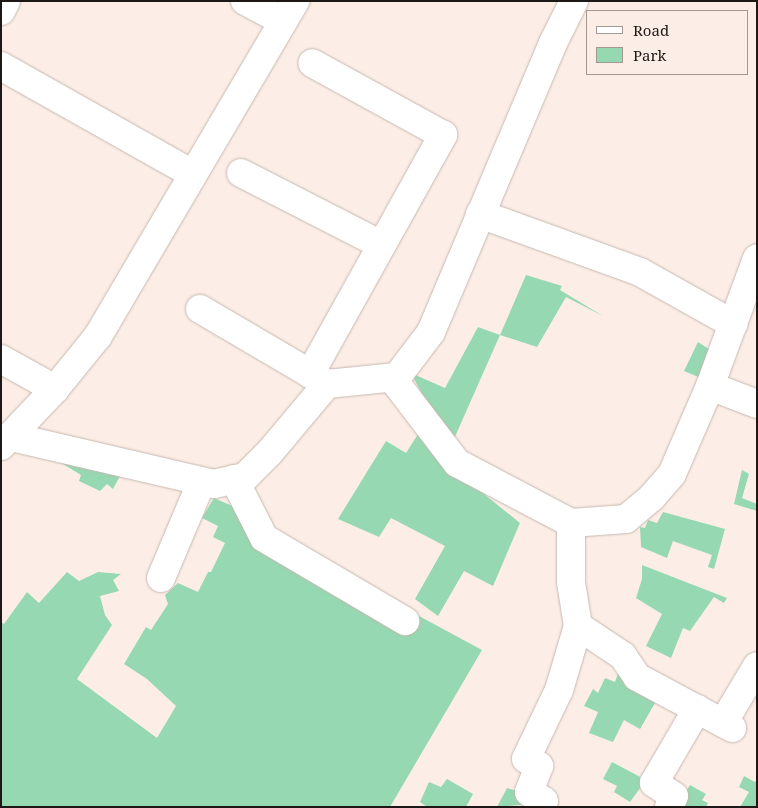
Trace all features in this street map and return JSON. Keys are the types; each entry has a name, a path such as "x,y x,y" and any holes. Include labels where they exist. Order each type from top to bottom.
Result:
{"street":[{"path":"1,11 6,1"},
{"path":"7,441 55,389 98,336 289,11 245,1"},
{"path":"200,309 319,379 397,377 430,332 574,1"},
{"path":"7,441 214,484 245,477 270,452 319,379 382,245 443,136 312,63"},
{"path":"1,66 193,174"},
{"path":"241,173 382,245"},
{"path":"480,214 640,272 733,324"},
{"path":"392,378 457,463 571,523 626,519 652,497 672,474 710,386 757,258"},
{"path":"1,359 55,389"},
{"path":"710,386 757,404"},
{"path":"234,479 264,538 405,621"},
{"path":"161,578 202,481"},
{"path":"542,807 544,802 529,792 539,766 526,759 559,690 578,626 572,582 571,523"},
{"path":"578,626 623,656 637,677 727,725 757,666"},
{"path":"669,807 674,796 654,783 697,709"}],"green space":[{"path":"526,275 562,286 560,290 603,316 566,297 537,347 500,335"},
{"path":"478,327 500,335 450,448 411,373 445,388"},
{"path":"698,342 712,351 701,378 684,371"},
{"path":"422,428 469,482 520,523 493,586 464,571 438,616 415,599 445,546 391,518 379,537 338,519 386,441 406,453"},
{"path":"50,456 120,476 113,489 107,484 100,491 79,481 81,475"},
{"path":"742,470 749,474 742,498 757,504 757,511 734,504"},
{"path":"214,498 239,509 280,541 482,650 390,807 1,807 1,622 4,624 27,592 39,603 67,572 79,581 98,572 121,574 113,580 119,591 100,596 105,615 112,625 77,679 157,738 176,706 147,679 124,664 146,627 151,630 168,604 165,595 178,583 198,592 208,572 211,572 225,543 213,537 218,526 202,518"},
{"path":"663,512 725,529 714,569 708,567 712,555 673,541 667,558 641,547 640,527 645,528 648,520 657,523"},
{"path":"642,565 727,598 724,603 714,597 690,631 683,628 671,658 646,646 662,614 636,598 642,579"},
{"path":"622,662 659,696 640,729 624,720 613,742 589,733 598,712 584,706 593,689 598,693 605,678 615,682"},
{"path":"612,762 646,780 630,802 614,792 617,786 603,779"},
{"path":"744,776 755,782 757,779 757,807 740,807 749,792 739,787"},
{"path":"447,779 473,794 466,807 427,807 420,802 429,782 441,787"},
{"path":"690,785 706,794 702,800 708,803 706,807 684,807 678,804"},
{"path":"507,788 524,793 532,804 497,807"}]}
